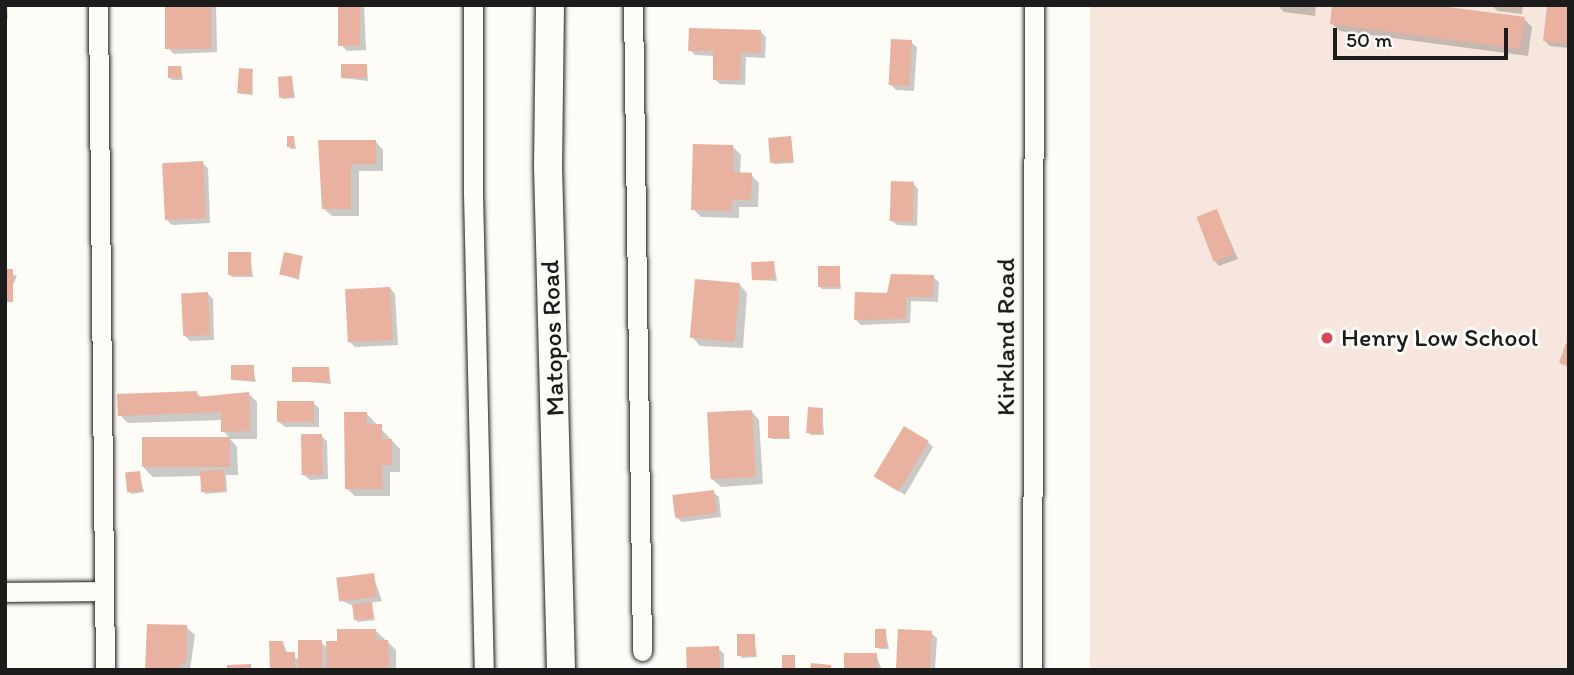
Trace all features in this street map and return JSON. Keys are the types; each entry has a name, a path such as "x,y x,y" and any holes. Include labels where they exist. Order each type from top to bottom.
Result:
{"main road":[{"name":"Matopos Road","path":"550,5 548,166 561,670"}],"street":[{"path":"98,5 102,591 105,670"},
{"path":"473,5 472,192 484,670"},
{"path":"633,5 642,651"},
{"name":"Kirkland Road","path":"1031,670 1034,5"},
{"path":"5,592 102,591"}],"shaded area":[{"name":"Henry Low School","path":"1090,5 1569,5 1569,670 1090,670"}],"building":[{"path":"165,5 211,5 211,49 165,49"},
{"path":"338,5 360,5 360,46 338,46"},
{"path":"1332,5 1433,5 1525,17 1520,49 1330,24"},
{"path":"1517,5 1517,9 1497,7"},
{"path":"1547,5 1569,5 1569,44 1543,41"},
{"path":"689,28 761,30 761,53 741,52 740,80 713,80 713,51 688,51"},
{"path":"891,39 912,40 910,86 889,85"},
{"path":"341,64 367,64 367,78 341,78"},
{"path":"168,66 181,66 181,78 168,78"},
{"path":"239,68 253,69 251,94 237,93"},
{"path":"292,76 293,97 279,98 278,77"},
{"path":"287,136 294,136 294,147 287,147"},
{"path":"791,136 793,161 770,163 768,138"},
{"path":"318,140 376,140 376,164 351,164 351,209 322,209"},
{"path":"693,144 733,145 733,172 752,173 751,200 732,200 731,211 691,210"},
{"path":"203,161 206,218 165,220 162,163"},
{"path":"891,181 914,182 913,222 890,221"},
{"path":"1217,209 1234,254 1214,262 1196,217"},
{"path":"228,252 251,252 251,275 228,275"},
{"path":"284,252 303,256 298,278 279,274"},
{"path":"774,261 775,279 752,280 751,262"},
{"path":"818,266 840,266 840,287 818,287"},
{"path":"5,269 13,269 13,302 5,302"},
{"path":"891,274 934,275 933,297 906,297 906,319 854,320 855,292 887,293"},
{"path":"695,279 740,283 735,342 690,338"},
{"path":"390,287 393,340 348,342 345,289"},
{"path":"208,292 210,335 183,336 181,293"},
{"path":"1566,343 1569,345 1569,367 1559,363"},
{"path":"231,365 254,365 254,380 231,380"},
{"path":"292,367 329,367 329,382 292,382"},
{"path":"197,391 197,397 249,392 250,431 221,432 221,412 118,416 117,394"},
{"path":"277,401 314,401 314,422 277,422"},
{"path":"808,407 823,408 821,434 806,433"},
{"path":"752,410 756,477 711,479 707,412"},
{"path":"344,412 367,412 367,424 382,424 382,439 392,439 392,465 382,465 383,489 345,489"},
{"path":"768,416 789,416 789,438 768,438"},
{"path":"904,426 929,441 898,492 874,477"},
{"path":"301,434 322,434 323,475 302,475"},
{"path":"142,437 230,437 230,467 142,467"},
{"path":"224,470 225,491 201,492 200,471"},
{"path":"140,471 142,491 127,492 125,473"},
{"path":"714,490 717,513 675,518 672,495"},
{"path":"374,573 377,597 339,601 336,578"},
{"path":"372,602 374,618 354,620 352,604"},
{"path":"147,624 187,625 186,664 180,663 180,670 145,670"},
{"path":"337,629 376,629 376,640 388,640 389,670 327,670 326,641 337,641"},
{"path":"875,629 886,629 886,648 875,648"},
{"path":"898,629 932,631 930,670 896,670"},
{"path":"737,634 755,634 755,656 737,656"},
{"path":"298,640 322,640 322,670 298,670"},
{"path":"269,641 283,641 284,652 295,652 295,670 270,670"},
{"path":"719,646 720,670 687,670 686,647"},
{"path":"844,653 877,653 877,670 844,670"},
{"path":"782,655 795,655 795,670 782,670"},
{"path":"811,663 831,665 831,670 810,670"},
{"path":"251,664 251,670 227,670 227,665"}],"place":[{"name":"Henry Low School","path":"1327,338"}]}
